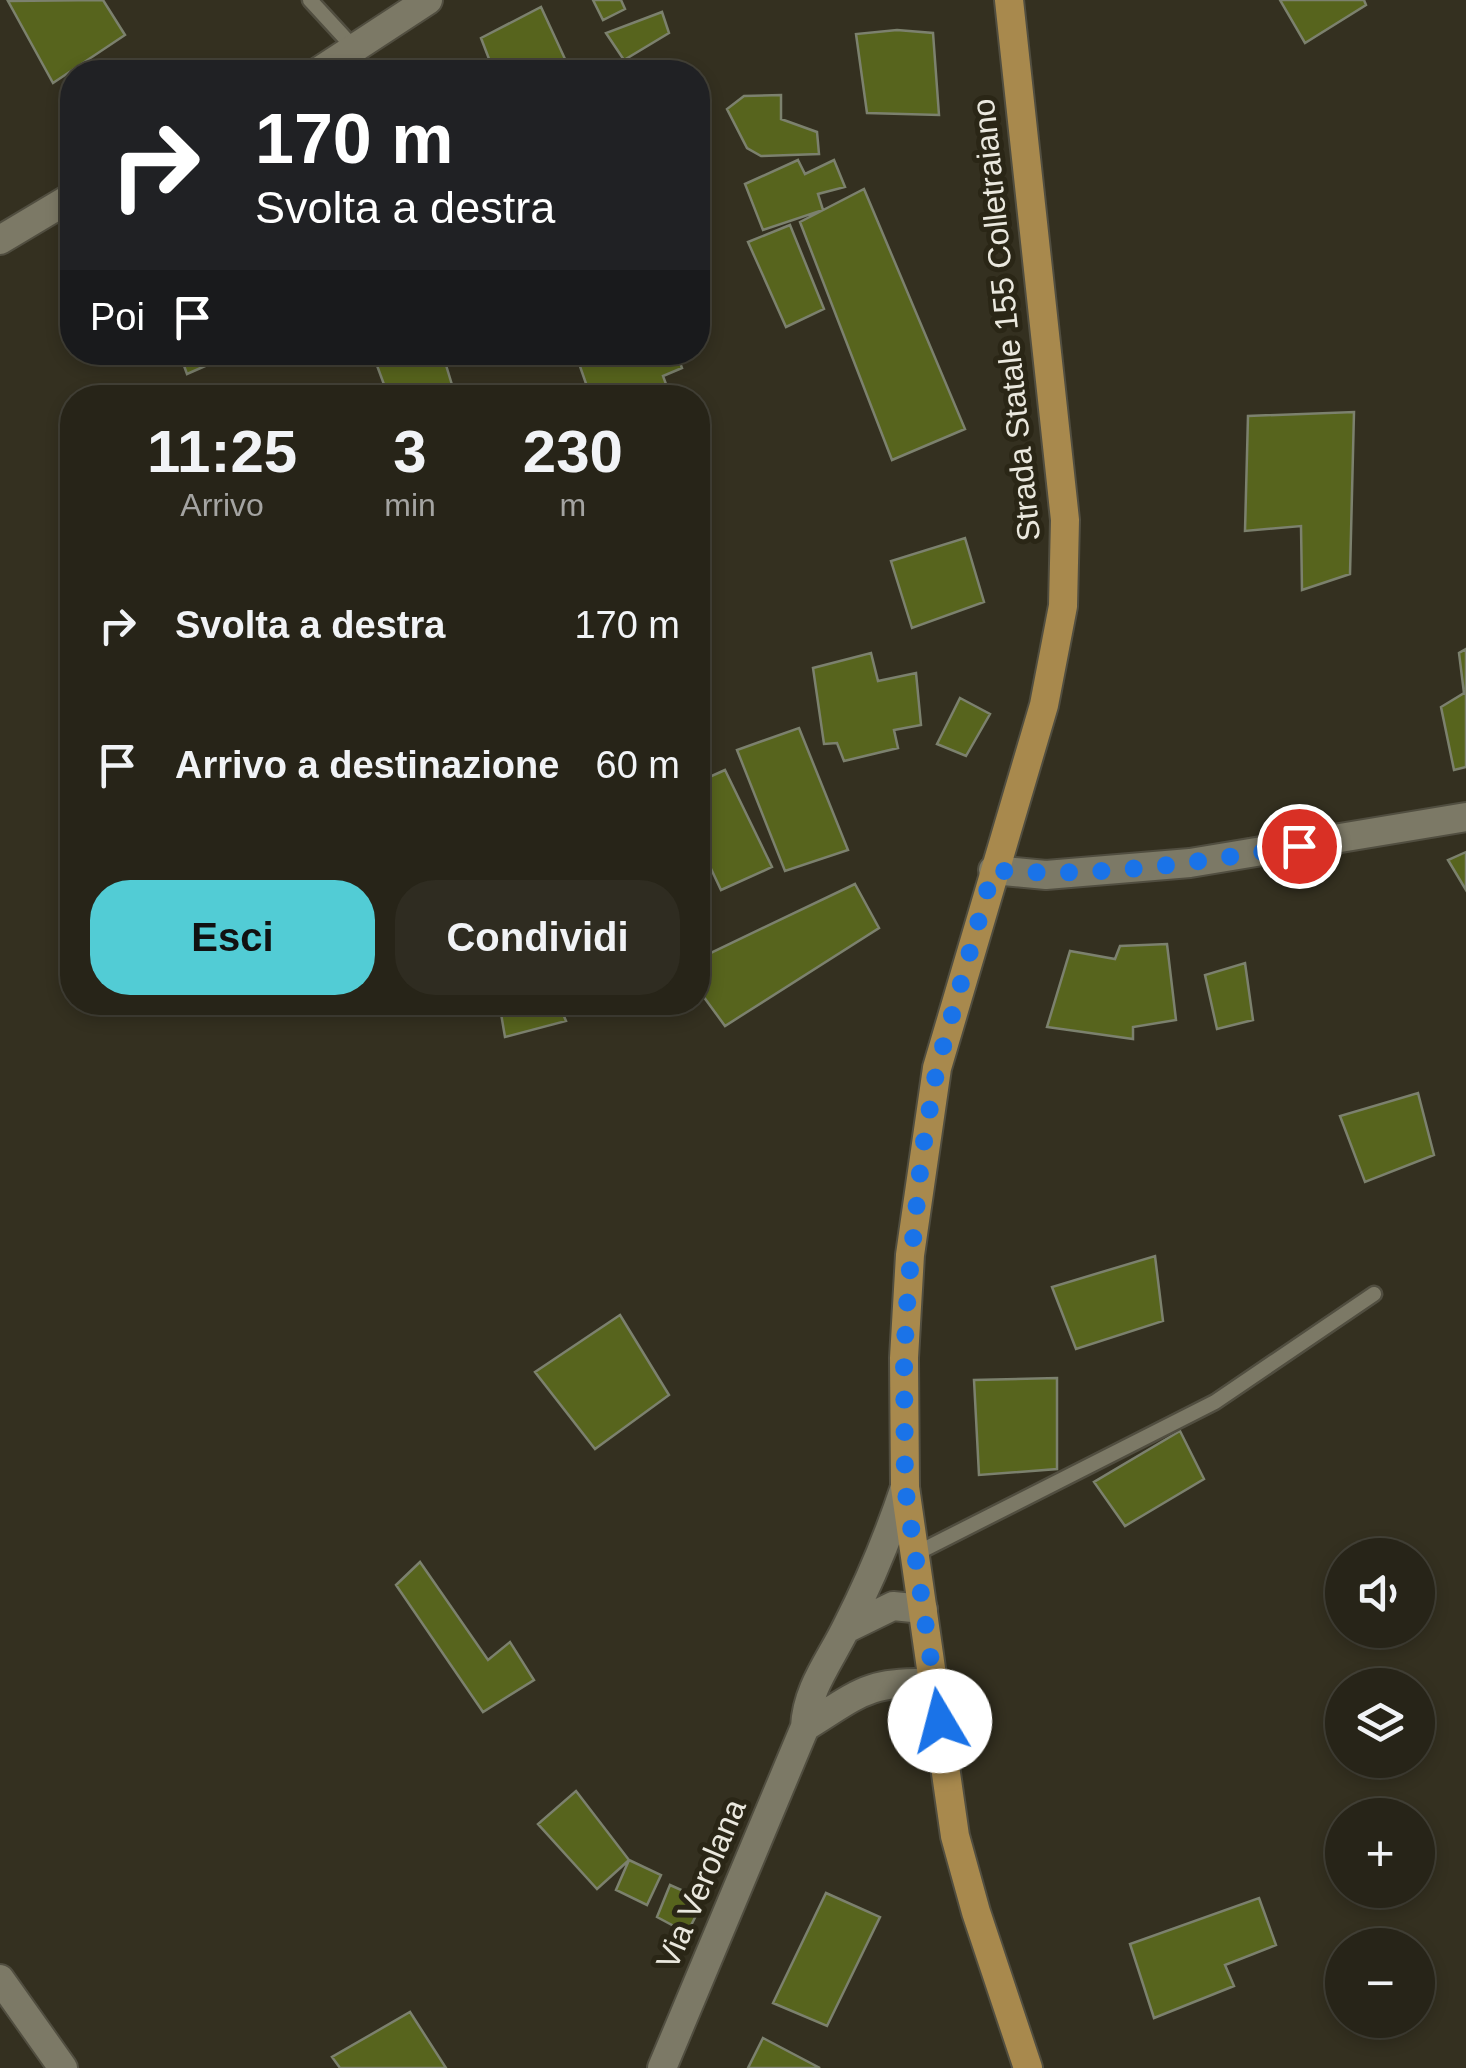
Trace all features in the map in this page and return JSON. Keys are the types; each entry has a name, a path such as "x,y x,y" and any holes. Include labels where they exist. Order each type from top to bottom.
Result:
{"main road":[{"name":"Strada Statale 155 Colletraiano","path":"1010,0 1065,520 1063,606 1044,705 937,1068 922,1153 904,1358 905,1487 955,1836 1028,2068"}],"street":[{"path":"336,60 428,0"},
{"path":"0,240 60,204"},
{"path":"993,870 1046,875 1190,864 1466,817"},
{"name":"Via Verolana","path":"662,2068 805,1727 807,1699 846,1629 887,1540 905,1487"},
{"path":"846,1629 892,1606 924,1609"},
{"path":"805,1727 860,1690 896,1682 934,1683"},
{"path":"0,1980 64,2068"}],"lane":[{"path":"310,0 355,48"},
{"path":"915,1554 1215,1402 1374,1294"}],"building":[{"path":"103,0 125,35 88,60 60,60 60,78 53,83 8,1"},
{"path":"593,0 621,0 625,9 603,20"},
{"path":"1280,0 1364,0 1366,5 1305,43"},
{"path":"541,7 565,60 489,60 481,38"},
{"path":"662,12 669,33 624,60 606,33"},
{"path":"897,30 933,33 939,115 867,113 856,34"},
{"path":"781,95 781,119 817,132 819,154 761,156 747,148 727,109 744,96"},
{"path":"798,160 805,174 834,160 845,187 818,194 823,210 763,230 745,184"},
{"path":"864,189 965,429 892,460 800,222"},
{"path":"790,225 824,309 786,327 748,242"},
{"path":"184,365 207,365 187,374"},
{"path":"377,365 446,365 452,385 384,385"},
{"path":"580,365 682,368 663,376 666,385 586,385"},
{"path":"1354,412 1350,574 1302,590 1301,526 1245,531 1248,416"},
{"path":"965,538 984,602 912,628 891,561"},
{"path":"1466,649 1466,767 1454,770 1441,707 1464,693 1459,653"},
{"path":"871,653 878,681 916,673 921,725 894,730 898,748 844,761 837,743 824,744 813,668"},
{"path":"960,698 990,714 966,756 937,744"},
{"path":"799,728 848,850 785,871 737,750"},
{"path":"725,770 772,867 721,890 710,867 710,777"},
{"path":"1466,852 1466,890 1448,860"},
{"path":"855,884 879,928 725,1026 710,1005 710,953"},
{"path":"1167,944 1176,1020 1133,1027 1133,1039 1047,1027 1070,951 1115,959 1120,946"},
{"path":"1245,963 1253,1020 1217,1029 1205,975"},
{"path":"501,1015 563,1015 566,1021 505,1037"},
{"path":"1418,1093 1434,1155 1365,1182 1340,1116"},
{"path":"1155,1256 1163,1321 1076,1349 1052,1287"},
{"path":"620,1315 669,1395 595,1449 535,1372"},
{"path":"1057,1378 1057,1469 979,1475 974,1380"},
{"path":"1180,1431 1204,1479 1125,1526 1094,1482"},
{"path":"420,1562 488,1660 510,1642 534,1680 483,1712 396,1585"},
{"path":"576,1791 629,1860 597,1889 538,1824"},
{"path":"629,1860 661,1875 647,1905 616,1890"},
{"path":"670,1885 704,1900 687,1933 657,1917"},
{"path":"826,1893 880,1917 827,2026 773,2003"},
{"path":"1259,1898 1276,1945 1225,1965 1234,1986 1154,2018 1130,1944"},
{"path":"410,2012 446,2068 340,2068 332,2057"},
{"path":"763,2038 820,2068 748,2068"}],"route":[{"path":"940,1721 905,1487 904,1358 910,1255 937,1068 993,870 1046,875 1190,864 1299,846"}]}
